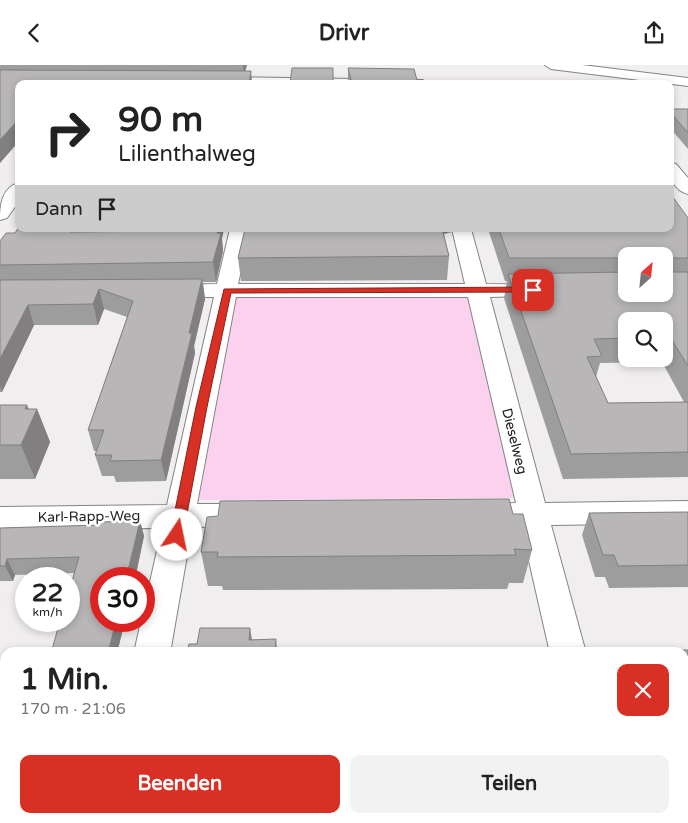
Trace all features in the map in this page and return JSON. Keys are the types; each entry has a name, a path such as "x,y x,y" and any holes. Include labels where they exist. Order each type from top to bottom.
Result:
{"street":[{"path":"551,65 672,80"},
{"path":"203,80 209,76 251,77 254,68"},
{"path":"674,80 688,82"},
{"path":"674,173 688,189"},
{"path":"0,214 15,193"},
{"path":"153,647 201,407 239,232"},
{"name":"Dieselweg","path":"463,232 567,647"},
{"path":"148,291 567,290"},
{"path":"455,515 688,513"},
{"name":"Karl-Rapp-Weg","path":"0,518 279,515"}],"shaded area":[{"path":"467,296 514,498 199,500 236,297"}],"building":[{"path":"292,68 333,68 333,80 290,80"},
{"path":"348,68 414,69 417,80 351,80"},
{"path":"0,70 251,71 250,80 15,80 15,123 0,140"},
{"path":"674,109 688,109 688,133 674,117"},
{"path":"674,199 688,218 688,258 673,258 673,247 618,247 618,258 509,258 500,232 674,232"},
{"path":"244,232 443,232 449,256 238,258"},
{"path":"6,233 221,233 213,262 0,265 0,241"},
{"path":"618,272 618,303 672,303 673,272 688,272 688,366 673,342 673,312 618,312 618,338 594,339 602,356 587,357 608,403 688,402 688,452 571,454 508,274"},
{"path":"202,279 189,333 192,333 161,460 110,461 112,455 95,455 104,430 88,430 133,301 99,289 93,304 28,305 0,359 0,280"},
{"path":"0,405 27,405 25,409 37,409 21,445 0,445"},
{"path":"509,499 513,514 523,514 532,550 514,549 516,555 217,557 218,552 201,552 207,517 218,516 220,501"},
{"path":"688,512 688,565 618,566 614,555 603,555 589,513"},
{"path":"140,521 129,567 90,567 90,632 113,632 110,647 53,647 57,632 80,632 80,567 76,567 79,557 7,559 5,566 0,566 0,528 99,525 100,522"},
{"path":"200,628 250,628 249,640 276,639 275,647 188,647 189,644 197,644"}],"route":[{"path":"177,535 201,407 227,291 533,290"}]}
